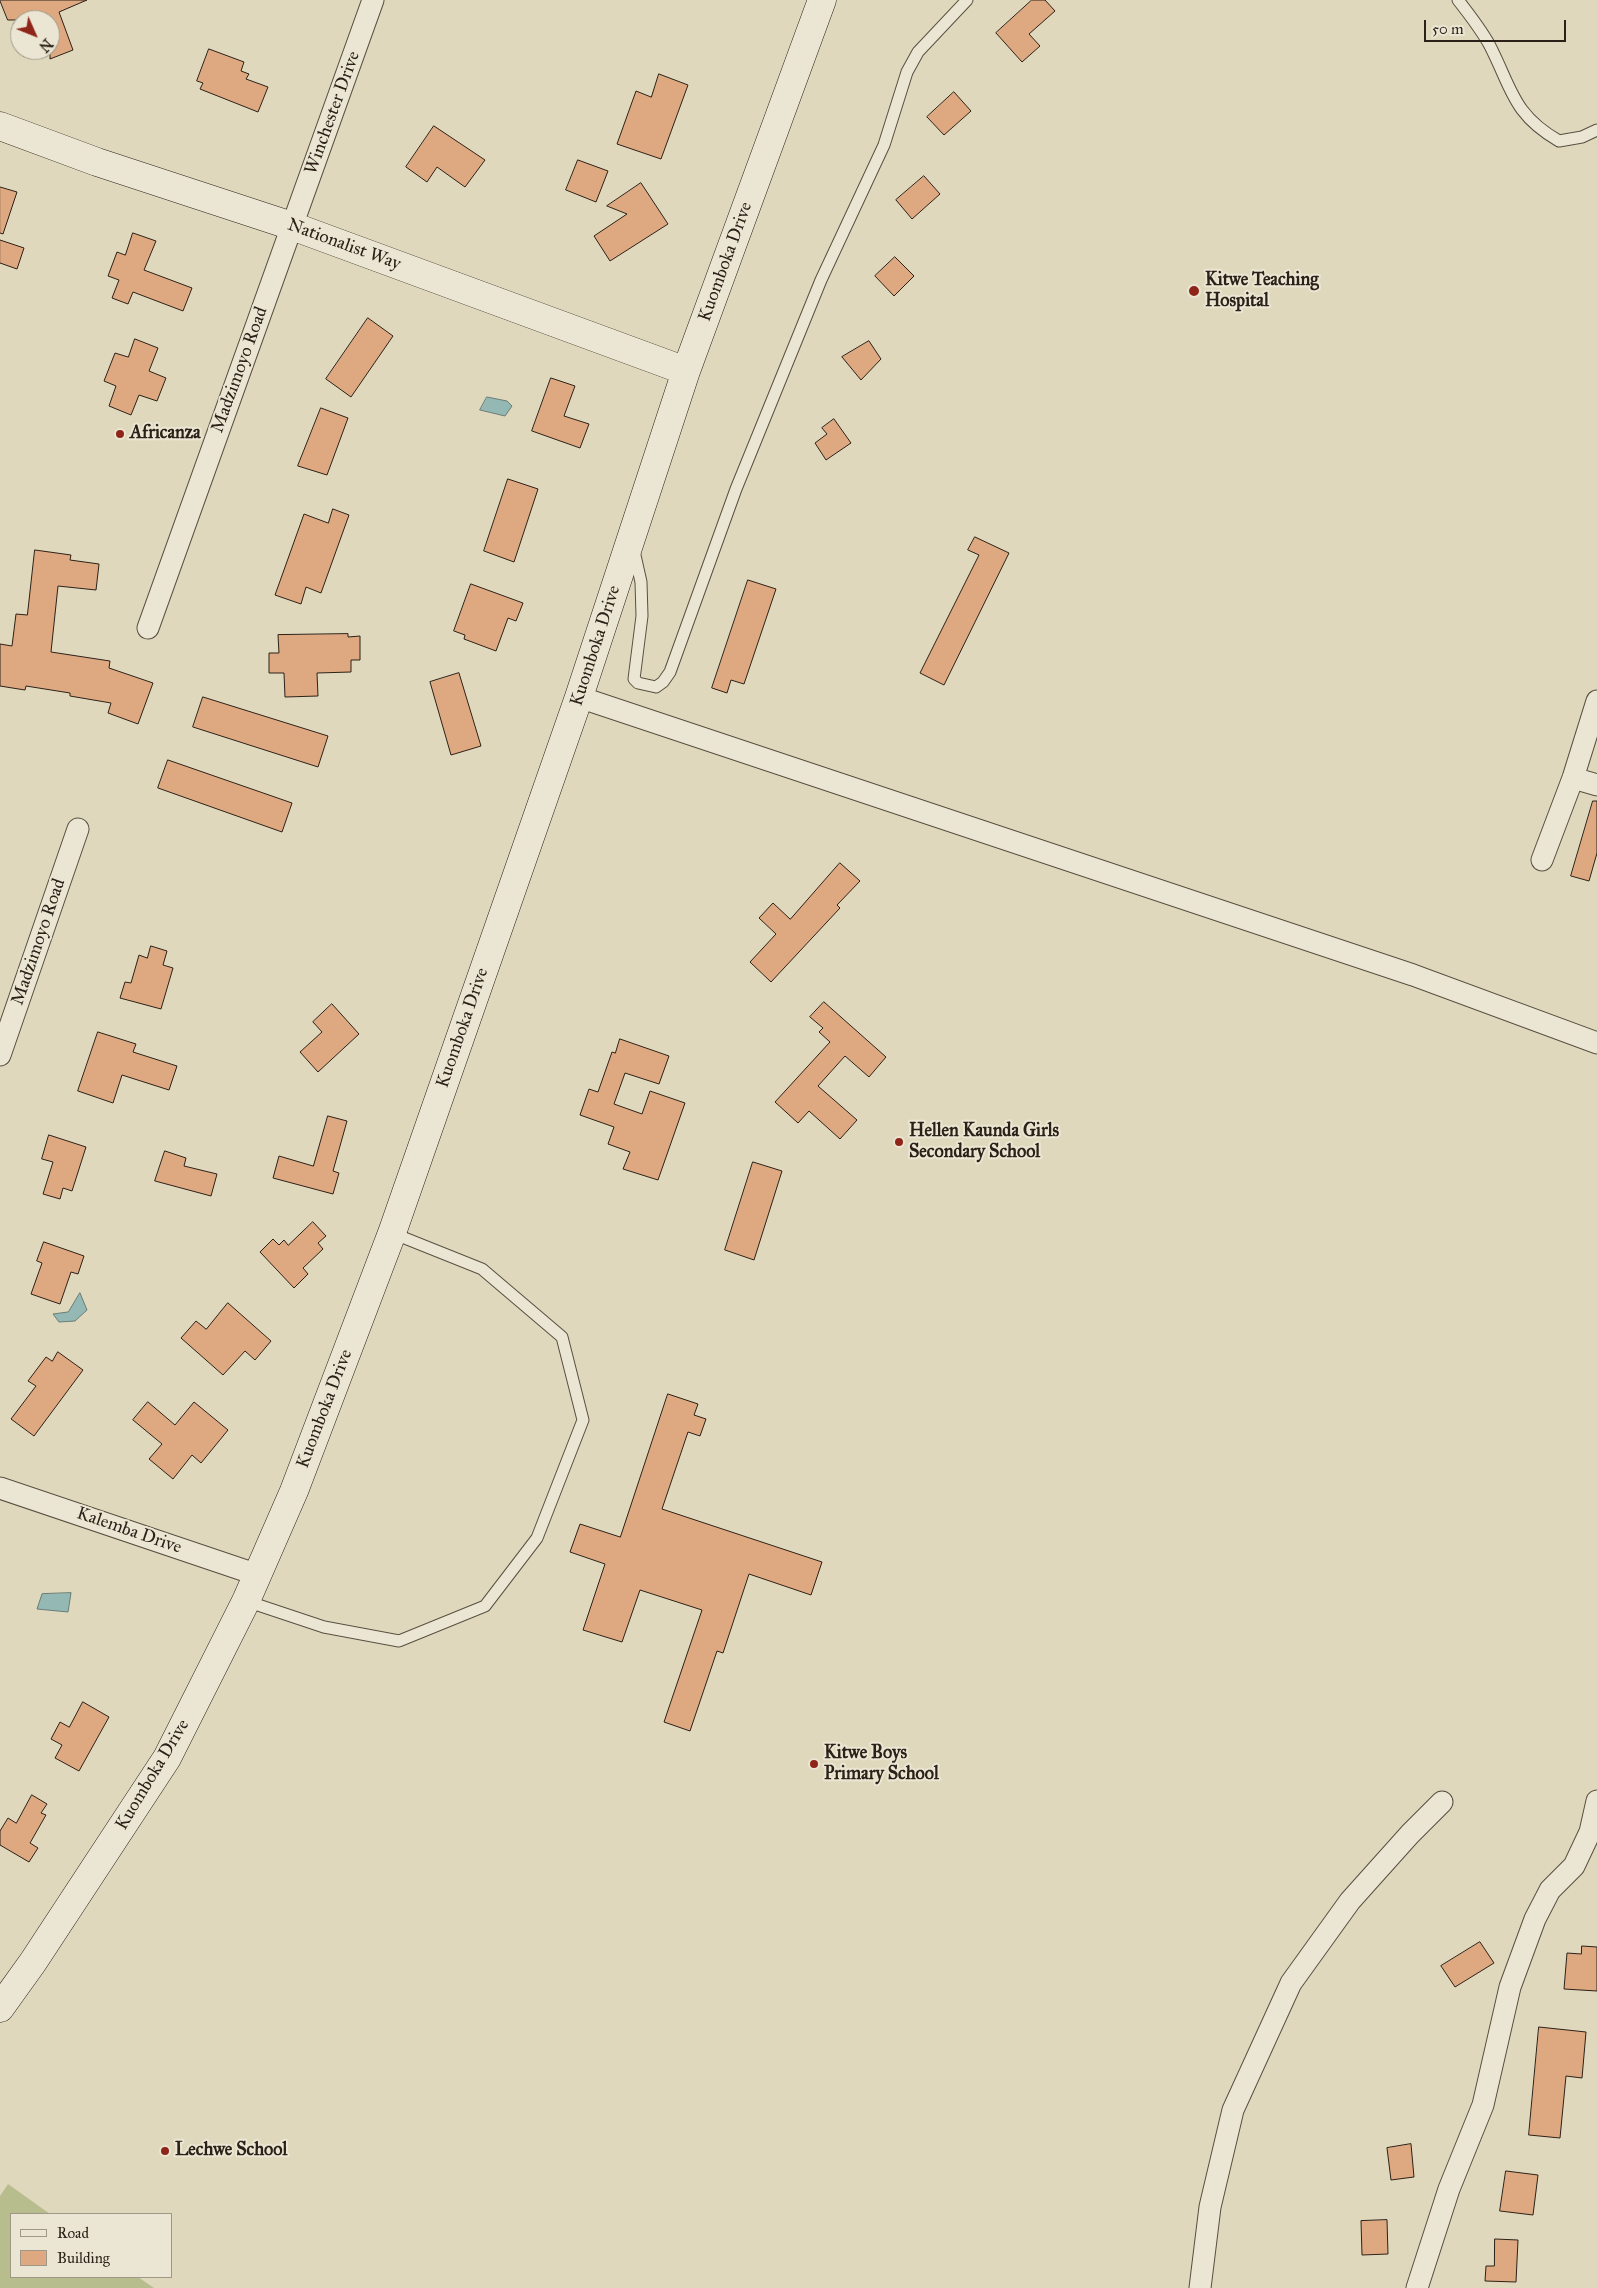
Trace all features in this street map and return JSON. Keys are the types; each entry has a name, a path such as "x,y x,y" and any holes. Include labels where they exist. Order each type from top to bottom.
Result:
{"main road":[{"name":"Kuomboka Drive","path":"0,2008 33,1962 167,1758 246,1601 294,1491 392,1233 579,698 686,371 822,0"},
{"name":"Nationalist Way","path":"0,126 97,162 292,226 686,371"}],"street":[{"name":"Winchester Drive","path":"292,226 374,0"},
{"name":"Madzimoyo Road","path":"148,628 292,226"},
{"path":"579,698 1413,975 1597,1043"},
{"path":"1542,860 1573,778 1597,701"},
{"path":"1573,778 1597,785"},
{"name":"Madzimoyo Road","path":"0,1055 78,829"},
{"name":"Kalemba Drive","path":"0,1488 258,1575"},
{"path":"1417,2288 1449,2189 1483,2105 1510,1987 1535,1919 1550,1890 1574,1866 1590,1832 1597,1800"},
{"path":"1200,2288 1210,2207 1233,2110 1291,1983 1350,1901 1410,1834 1442,1802"}],"lane":[{"path":"631,539 641,582 642,616 634,679 638,683 656,687 663,682 670,672 736,489 821,280 884,144 907,72 918,52 966,0"},
{"path":"1458,0 1475,21 1490,45 1510,92 1524,114 1543,132 1559,141 1582,137 1597,130"},
{"path":"246,1601 324,1627 399,1641 485,1606 537,1538 583,1420 562,1337 482,1269 392,1233"}],"green space":[{"path":"8,2184 49,2213 10,2213 10,2278 139,2278 154,2288 0,2288 0,2196"}],"water":[{"path":"487,397 507,401 512,406 505,416 480,410"},
{"path":"80,1293 87,1310 75,1321 59,1322 53,1314 68,1312"},
{"path":"71,1593 68,1612 37,1609 42,1594"}],"building":[{"path":"0,0 87,0 60,12 60,10 10,10 10,20 8,20"},
{"path":"1032,0 1045,0 1055,11 1029,34 1040,46 1022,62 996,33"},
{"path":"60,15 73,50 60,55"},
{"path":"209,49 244,62 241,71 249,74 246,79 268,87 258,112 200,89 203,83 197,81"},
{"path":"659,74 688,85 661,159 617,144 636,91 651,97"},
{"path":"954,92 971,111 944,135 927,117"},
{"path":"434,126 485,160 465,187 437,167 427,182 406,167"},
{"path":"578,160 608,171 596,202 566,190"},
{"path":"924,176 940,194 912,219 896,200"},
{"path":"641,183 668,224 610,261 594,236 627,214 607,206"},
{"path":"0,187 17,192 3,234 0,233"},
{"path":"133,233 156,241 144,270 192,288 183,311 133,292 128,304 112,298 119,280 108,276 117,252 125,255"},
{"path":"0,240 24,248 17,269 0,263"},
{"path":"895,257 914,276 894,296 875,276"},
{"path":"368,318 393,336 351,397 326,379"},
{"path":"135,339 158,348 149,371 166,378 157,401 139,395 131,415 109,406 116,386 104,381 115,353 128,357"},
{"path":"869,341 881,359 861,380 842,357"},
{"path":"551,378 575,386 564,416 589,424 580,448 532,431"},
{"path":"321,408 348,418 327,475 298,466"},
{"path":"834,419 851,443 826,460 815,443 827,434 822,428"},
{"path":"508,479 538,489 514,562 484,551"},
{"path":"333,509 349,515 321,593 306,587 301,604 275,595 304,514 328,523"},
{"path":"975,537 1009,553 944,685 920,673 979,555 968,550"},
{"path":"35,550 71,555 70,560 99,564 96,590 58,586 51,652 110,661 109,668 153,683 138,724 108,713 111,703 70,696 70,693 26,686 25,690 0,686 0,644 12,646 16,614 27,615"},
{"path":"748,580 776,589 744,684 731,680 727,693 712,688"},
{"path":"471,584 523,603 516,621 508,618 496,651 464,639 465,635 454,631"},
{"path":"348,634 348,637 360,636 360,660 351,660 351,672 317,673 318,696 285,697 284,673 269,673 269,653 279,653 278,635"},
{"path":"459,673 481,746 451,755 430,682"},
{"path":"203,697 328,736 318,767 193,727"},
{"path":"168,760 292,803 282,832 158,788"},
{"path":"1593,801 1597,801 1597,853 1589,881 1571,876"},
{"path":"840,863 860,881 837,905 840,908 771,982 750,962 776,934 759,918 773,903 790,919"},
{"path":"151,946 167,951 163,965 173,968 161,1009 120,998 125,982 131,983 139,955 147,958"},
{"path":"824,1002 886,1057 869,1077 845,1056 818,1086 857,1120 840,1139 809,1111 798,1123 775,1102 830,1042 819,1032 823,1028 810,1017"},
{"path":"332,1004 359,1034 318,1072 300,1052 322,1032 313,1022"},
{"path":"98,1032 136,1044 133,1052 177,1066 169,1090 122,1075 113,1103 78,1091"},
{"path":"620,1039 669,1056 659,1084 625,1073 614,1104 642,1114 650,1091 685,1103 658,1180 623,1169 630,1152 608,1144 614,1127 580,1115 589,1089 598,1092 612,1052 615,1053"},
{"path":"328,1116 347,1121 333,1171 339,1173 333,1194 273,1178 279,1156 313,1166"},
{"path":"49,1135 86,1147 72,1191 63,1188 60,1199 43,1194 53,1162 42,1159"},
{"path":"165,1151 186,1158 184,1166 217,1174 211,1196 155,1181"},
{"path":"753,1162 782,1171 754,1260 725,1250"},
{"path":"313,1222 326,1236 318,1243 323,1249 303,1268 308,1274 294,1288 260,1252 273,1239 279,1245 284,1240 288,1245"},
{"path":"44,1242 84,1256 78,1274 71,1272 60,1304 31,1294 42,1263 37,1261"},
{"path":"228,1303 271,1341 255,1360 245,1351 223,1375 181,1338 196,1321 206,1329"},
{"path":"58,1352 83,1370 34,1436 11,1419 36,1386 28,1381 46,1357 52,1361"},
{"path":"668,1394 698,1404 694,1415 706,1419 700,1436 688,1432 662,1509 822,1562 811,1595 749,1574 723,1653 717,1651 690,1731 664,1722 702,1610 640,1590 622,1642 583,1630 605,1564 570,1552 580,1524 620,1537"},
{"path":"148,1402 175,1425 194,1402 228,1430 201,1463 192,1455 173,1479 149,1459 162,1444 133,1420"},
{"path":"83,1702 109,1717 79,1771 55,1758 62,1745 51,1739 60,1722 69,1727"},
{"path":"32,1795 47,1804 41,1813 46,1815 30,1843 38,1848 29,1862 0,1845 0,1831 8,1818 16,1823"},
{"path":"1480,1942 1494,1963 1455,1987 1441,1966"},
{"path":"1582,1946 1597,1947 1597,1991 1564,1989 1567,1953 1581,1954"},
{"path":"1539,2027 1586,2032 1582,2078 1566,2076 1560,2138 1529,2135"},
{"path":"1411,2144 1414,2177 1391,2180 1387,2148"},
{"path":"1506,2171 1538,2175 1533,2215 1500,2211"},
{"path":"1387,2220 1388,2254 1362,2255 1361,2221"},
{"path":"1495,2239 1518,2240 1516,2282 1485,2281 1486,2266 1494,2266"}],"place":[{"name":"Kitwe Teaching Hospital","path":"1194,291"},
{"name":"Africanza","path":"120,434"},
{"name":"Hellen Kaunda Girls Secondary School","path":"899,1142"},
{"name":"Kitwe Boys Primary School","path":"814,1764"},
{"name":"Lechwe School","path":"165,2151"}]}
